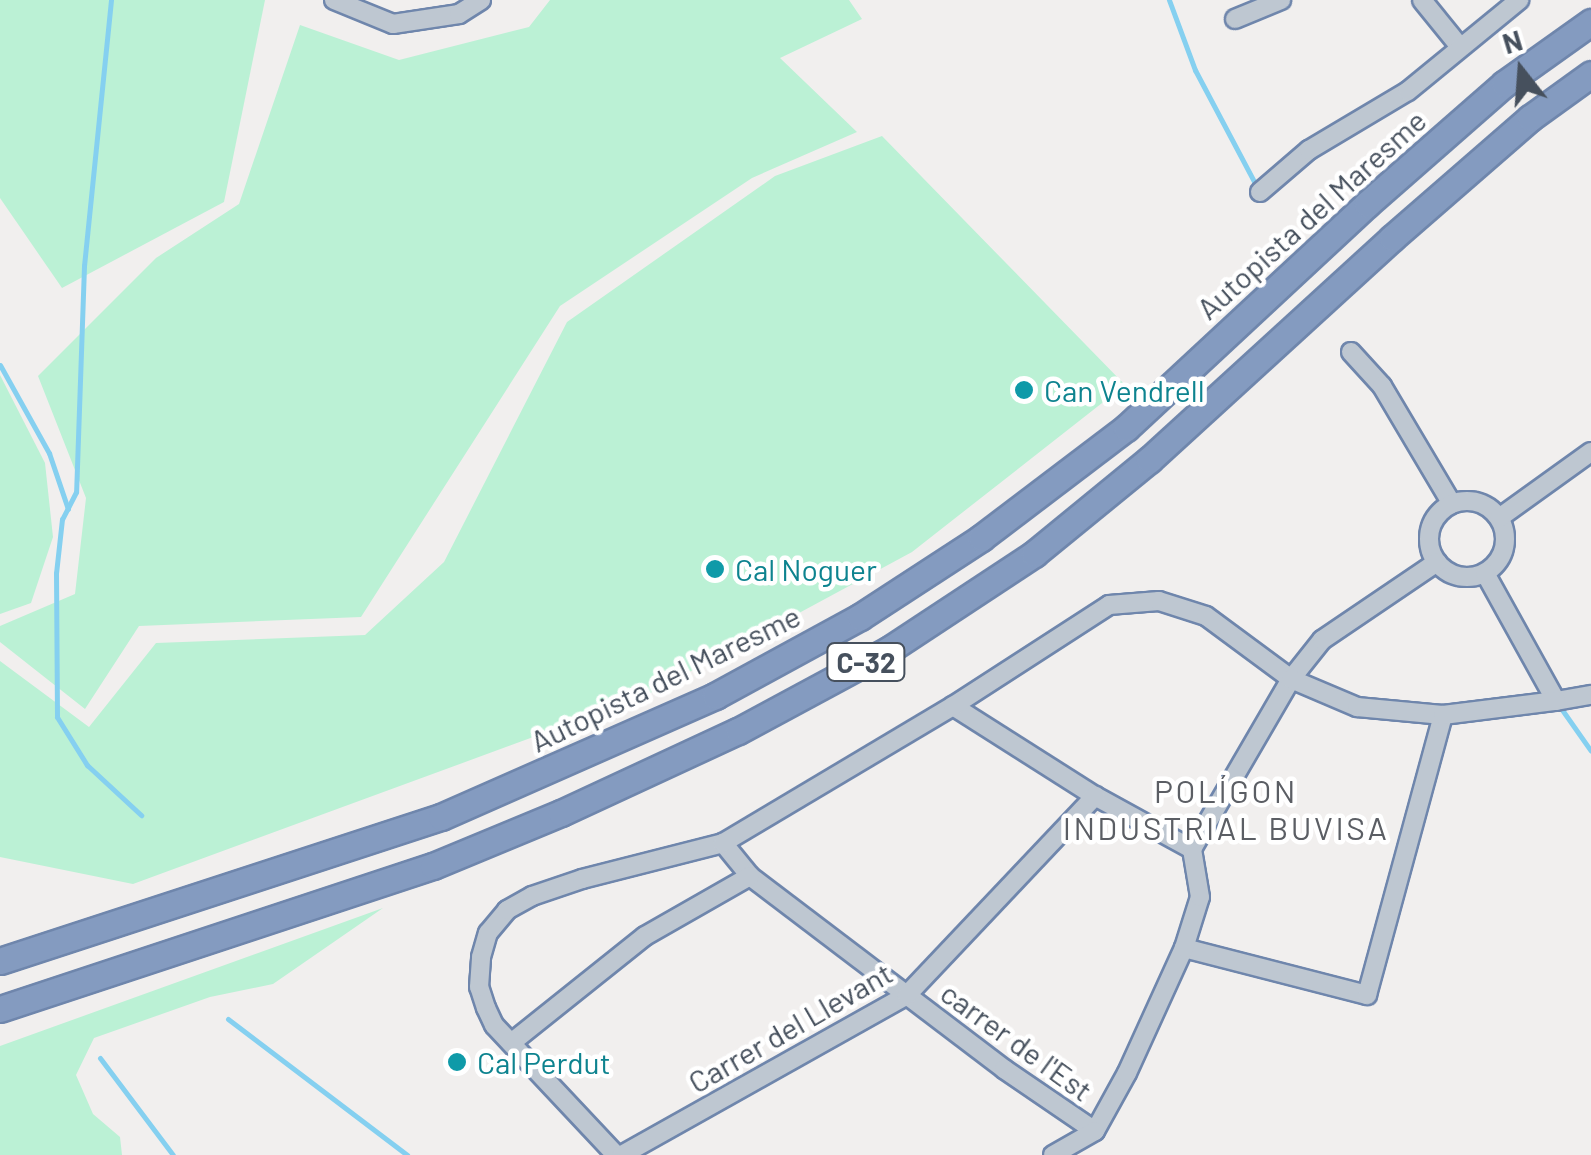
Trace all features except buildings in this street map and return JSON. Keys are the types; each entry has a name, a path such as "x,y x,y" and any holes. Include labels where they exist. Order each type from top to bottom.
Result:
{"highway":[{"name":"Autopista del Maresme","path":"0,962 442,817 715,696 860,617 981,538 1126,428 1366,204 1504,84 1591,22"},
{"name":"C-32","path":"0,1009 451,858 738,732 890,649 1034,554 1149,460 1530,118 1591,74"}],"street":[{"path":"334,0 393,24 459,14 482,0"},
{"path":"1235,20 1280,0"},
{"path":"1422,0 1460,47"},
{"path":"1260,192 1309,150 1408,91 1519,0"},
{"path":"1351,352 1382,386 1452,504"},
{"path":"1500,518 1591,452"},
{"path":"1478,502 1500,518 1504,530 1502,555 1485,573 1459,576 1437,562 1430,547 1430,530 1438,514 1452,504 1478,502"},
{"path":"1053,1155 1095,1131 1127,1073 1184,948 1200,897 1192,849 1291,679 1322,640 1437,562"},
{"path":"1485,573 1556,702"},
{"path":"619,1155 494,1025 478,987 488,933 506,910 532,896 582,879 723,844 953,706 1109,605 1159,601 1206,616 1291,679 1358,707 1443,715 1591,695"},
{"path":"953,706 1095,796 1192,849"},
{"path":"1184,948 1366,995 1443,715"},
{"name":"Carrer del Llevant","path":"619,1155 907,994 1095,796"},
{"name":"carrer de l'Est","path":"723,844 750,876 1004,1070 1095,1131"},
{"path":"511,1043 645,936 750,876"}],"green space":[{"path":"0,0 265,0 224,202 62,288 0,198"},
{"path":"550,0 849,0 862,19 780,58 857,132 752,178 560,306 361,617 139,626 85,709 0,642 0,626 75,594 86,498 38,376 156,258 239,204 300,25 399,60 529,27"},
{"path":"882,136 1125,385 912,552 645,696 133,884 0,857 0,661 89,727 156,643 365,635 444,562 567,322 775,176"},
{"path":"0,375 45,463 53,537 31,603 0,614"},
{"path":"383,908 273,984 210,997 94,1038 76,1075 93,1114 120,1137 122,1155 0,1155 0,1046"}],"waterway":[{"path":"111,0 84,266 76,492 62,519 56,573 57,717 87,765 141,815"},
{"path":"1169,0 1195,70 1257,187"},
{"path":"0,365 49,453 68,509"},
{"path":"1558,704 1591,751"},
{"path":"228,1019 407,1155"},
{"path":"100,1058 173,1155"}],"place":[{"name":"Can Vendrell","path":"1024,390"},
{"name":"Cal Noguer","path":"715,569"},
{"name":"Cal Perdut","path":"457,1062"}],"district":[{"name":"POLÍGON INDUSTRIAL BUVISA","path":"1226,810"}]}
